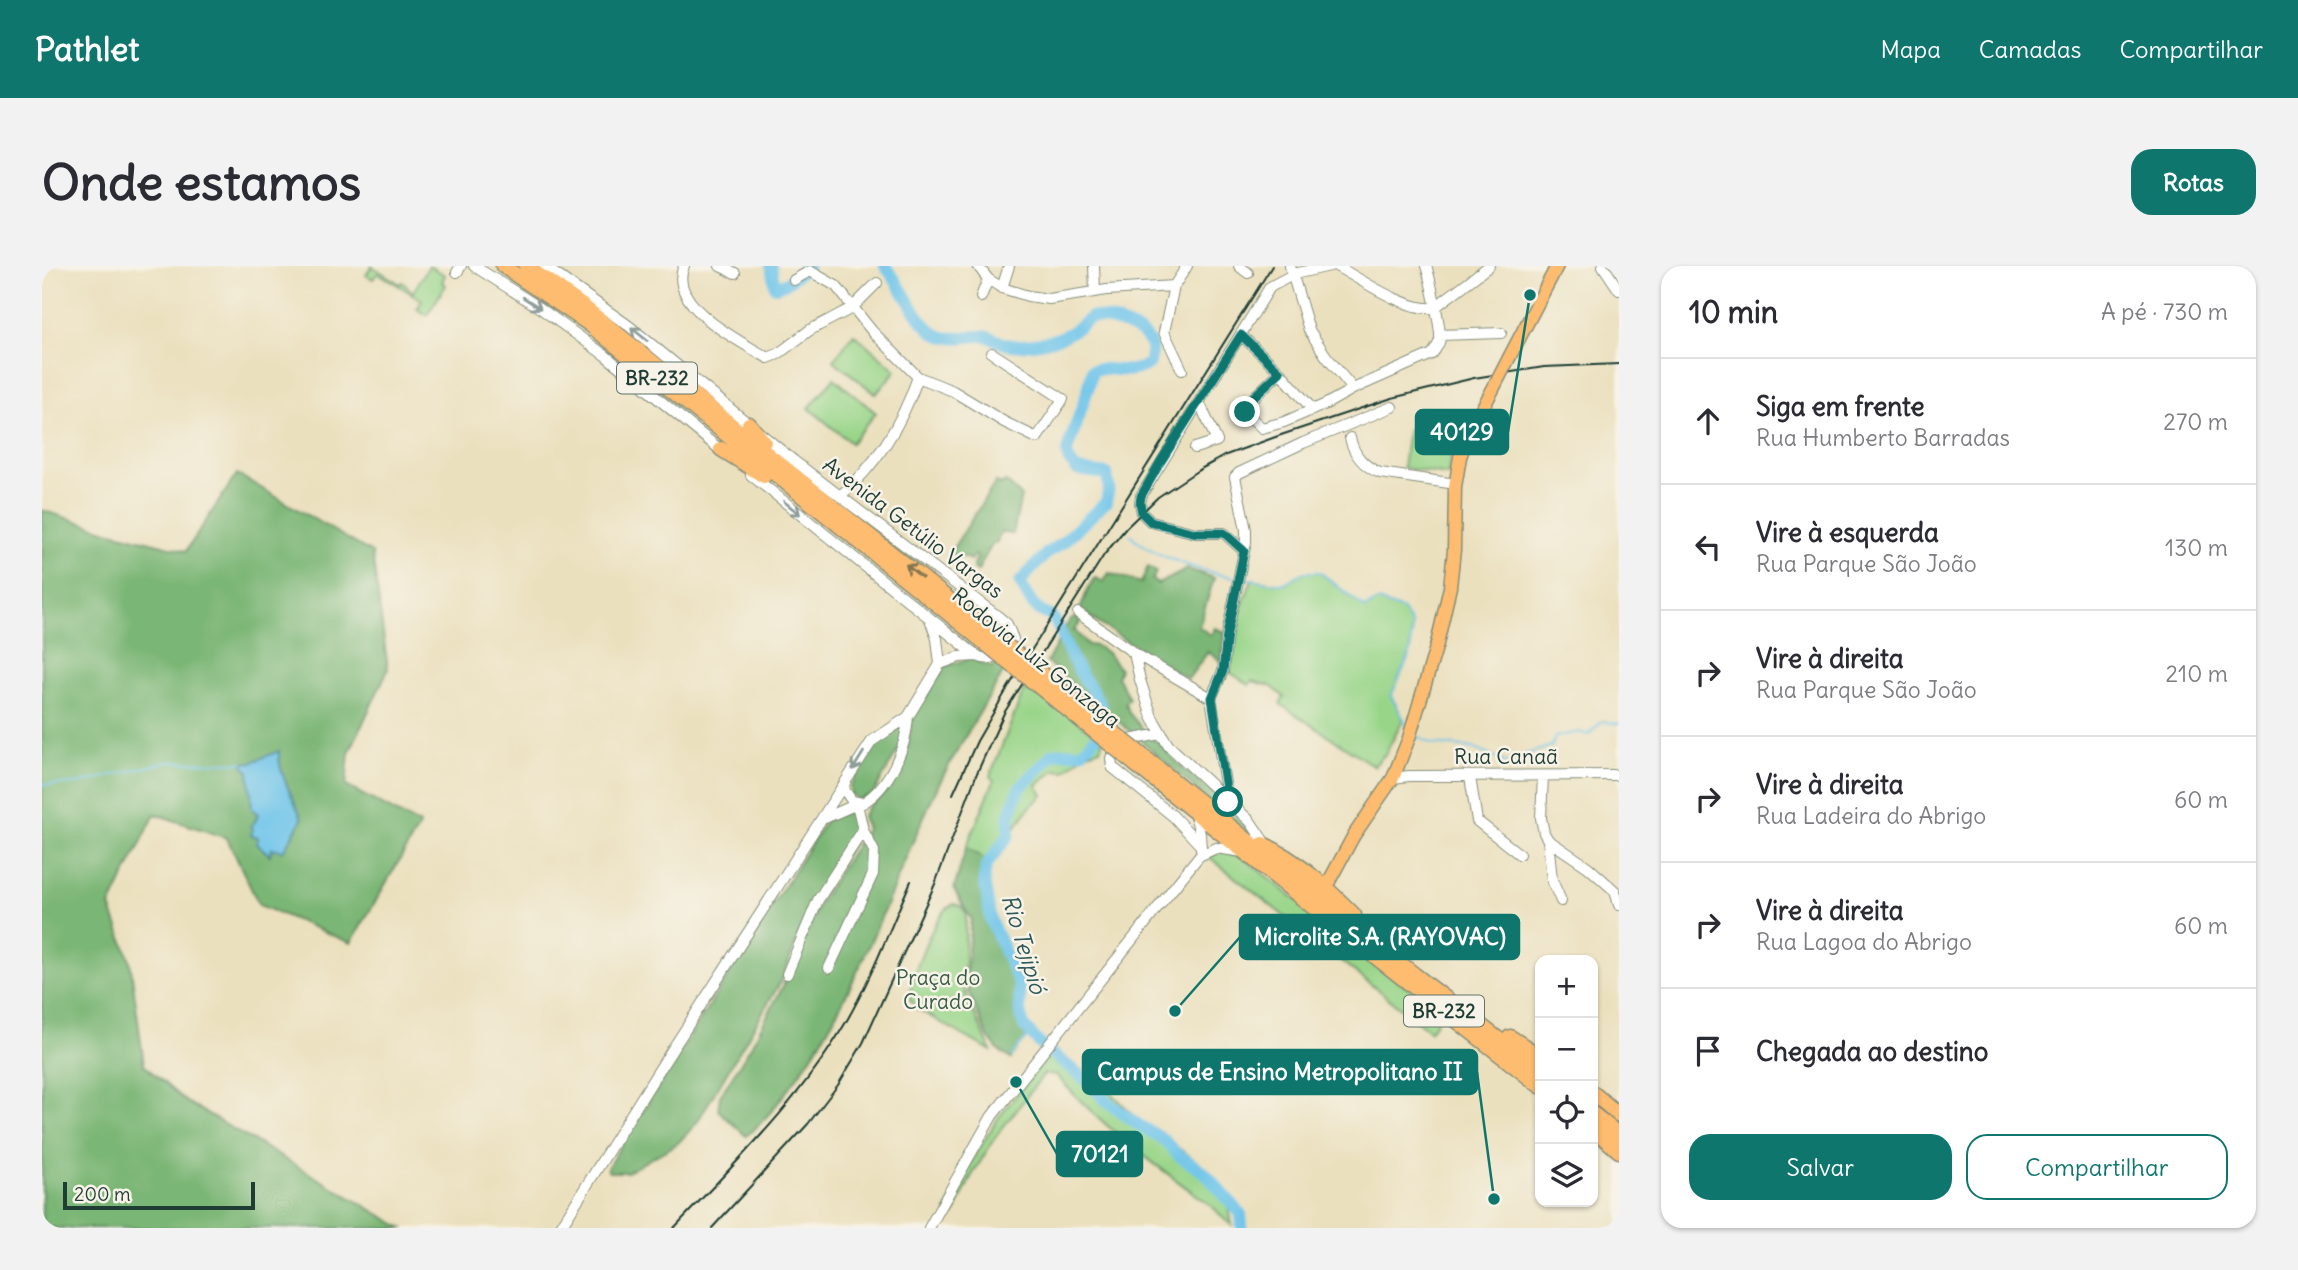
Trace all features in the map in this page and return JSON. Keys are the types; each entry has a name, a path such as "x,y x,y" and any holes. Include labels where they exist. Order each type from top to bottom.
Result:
{"highway":[{"name":"Rodovia Luiz Gonzaga","path":"503,266 589,324 804,500 983,634"},
{"name":"Rodovia Luiz Gonzaga","path":"526,266 584,307 785,467 983,634 1140,761 1241,835 1535,1067"},
{"path":"749,424 785,467"},
{"path":"720,449 804,500"},
{"name":"Rodovia Luiz Gonzaga","path":"1140,761 1195,814 1535,1082"},
{"path":"1241,835 1267,846 1326,887 1415,975"},
{"path":"1449,1001 1462,1006 1535,1053"},
{"path":"1598,1097 1619,1115"},
{"path":"1598,1118 1619,1135"},
{"path":"1598,1133 1619,1151"}],"main road":[{"path":"1326,887 1354,835 1393,778 1411,733 1437,644 1450,587 1456,484 1464,443 1557,266"}],"street":[{"path":"474,266 540,308 606,356 977,656"},
{"name":"Avenida Getúlio Vargas","path":"544,266 629,326 840,496 1007,624 1013,639 1001,653 987,660 977,656"},
{"path":"684,266 680,275 681,283 688,297 705,318 768,358 778,354 810,330 852,308 877,283"},
{"path":"720,266 736,273"},
{"path":"978,266 988,279 1002,288 1049,299 1095,291 1174,286"},
{"path":"1002,288 1009,266"},
{"path":"1094,266 1095,291"},
{"path":"1182,370 1164,332 1174,286 1187,266"},
{"path":"1244,551 1224,533 1185,531 1151,522 1142,513 1141,496 1270,287 1292,270 1330,266"},
{"path":"1336,266 1425,309 1434,308 1489,266"},
{"path":"1280,372 1243,409 1256,424 1265,428 1333,401 1353,389 1427,358 1438,347 1440,335 1426,266"},
{"path":"1603,266 1619,290"},
{"path":"1292,270 1309,330 1353,389"},
{"path":"794,280 810,271 836,286 852,308 918,377 953,391 1004,422 1037,438 1063,399 992,354"},
{"path":"981,297 988,279"},
{"path":"1440,335 1501,333"},
{"path":"1241,335 1280,372 1312,409"},
{"path":"840,496 872,464 895,431 905,413 918,377"},
{"path":"1195,448 1217,441 1199,402"},
{"path":"1228,802 1212,698 1223,671 1227,634 1244,551 1246,530 1235,480 1239,473 1303,443 1392,407"},
{"path":"1350,438 1356,454 1370,469 1380,473 1456,484"},
{"path":"1078,613 1134,653 1212,698"},
{"path":"824,818 875,794 891,769 906,736 908,717 940,664 937,639 929,618"},
{"path":"1134,653 1145,698 1160,734 1177,755 1250,821 1267,846"},
{"path":"940,664 959,657 977,656"},
{"path":"560,1228 661,1066 872,741 908,717"},
{"path":"1160,734 1124,741 1111,758 1112,767 1173,816 1200,851"},
{"name":"Rua Canaã","path":"1393,778 1619,775"},
{"path":"1544,776 1541,818 1548,840 1552,880 1561,901"},
{"path":"1471,777 1477,821 1519,854"},
{"path":"829,968 873,874 874,851 863,830 857,804 848,797 844,784"},
{"path":"1195,814 1200,851"},
{"path":"787,974 818,900 863,830"},
{"path":"1548,840 1617,889 1619,905"},
{"path":"929,1228 992,1116 1200,851 1216,848 1244,852"}],"green space":[{"path":"372,266 400,284 402,282 413,292 429,266 445,275 442,282 446,285 427,315 417,309 422,300 378,273 373,279 366,275"},
{"path":"854,334 896,370 876,394 833,360"},
{"path":"834,378 876,413 851,443 809,408"},
{"path":"1408,429 1453,436 1448,475 1403,468"},
{"path":"237,474 372,553 388,669 349,753 346,786 420,825 351,943 259,905 227,838 155,814 110,906 130,960 144,1065 185,1101 403,1228 42,1228 42,510 108,531 186,551","holes":["279,752 283,777 302,819 289,842 272,848 269,855 258,844 259,837 253,828 258,813 253,809 249,772 242,763"]},
{"path":"996,482 1000,485 1006,482 1021,496 1013,534 1001,532 978,571 973,568 977,557 974,555 971,560 959,555 948,556"},
{"path":"1148,567 1156,572 1152,580 1158,584 1188,569 1214,578 1199,627 1211,635 1215,628 1225,632 1222,662 1208,652 1188,679 1080,609 1095,577 1103,582 1109,573 1141,583"},
{"path":"1304,572 1320,572 1365,608 1378,601 1403,610 1412,626 1410,654 1391,696 1403,718 1402,722 1386,753 1374,766 1280,704 1284,697 1271,686 1252,681 1249,685 1228,671 1237,621 1252,579 1283,584"},
{"path":"1075,617 1081,622 1074,630 1088,645 1106,652 1120,669 1117,677 1129,698 1125,703 1129,713 1151,739 1156,740 1184,770 1247,821 1254,829 1251,834 1047,662 1068,623"},
{"path":"971,658 992,667 1001,663 1007,666 940,782 839,1009 795,1080 766,1117 746,1136 718,1110 720,1096 751,1046 789,975 821,900 867,828 862,817 868,807 886,792 897,774 907,752 912,718 945,666"},
{"path":"1030,683 1103,741 1100,749 1085,754 1064,771 1055,770 1037,785 1043,795 1031,806 989,862 966,848 994,781 990,776 1023,693"},
{"path":"903,725 904,740 873,794 857,800 850,793 850,786 875,744"},
{"path":"854,808 860,830 803,924 783,978 696,1124 678,1143 627,1172 609,1172 607,1168 826,820"},
{"path":"966,848 989,862 984,875 986,906 1018,982 1021,1014 1031,1034 1011,1059 998,1050 988,1037 968,991 966,979 971,919 954,889"},
{"path":"1221,851 1242,857 1441,1014 1430,1031 1209,857"},
{"name":"Praça do Curado","path":"954,904 961,906 966,913 964,990 991,1051 917,1009 909,998 919,961 932,932 946,909"},
{"path":"1049,1048 1105,1086 1133,1115 1207,1169 1226,1192 1232,1225 1212,1206 1110,1128 1056,1075 1044,1074 994,1139 971,1177 954,1215 946,1212 962,1178 998,1118 1047,1057 1044,1055"}],"water":[{"path":"279,751 283,776 302,819 283,851 272,848 270,855 257,844 258,837 251,835 253,828 250,826 258,814 252,809 249,772 242,763 252,762"}],"waterway":[{"name":"Rio Tejipió","path":"771,266 775,287 786,283 808,266"},
{"name":"Rio Tejipió","path":"885,266 926,325 944,337 985,336 1020,346 1064,336 1091,317 1106,319 1134,329 1147,339 1151,346 1150,363 1135,370 1092,370 1067,451 1068,459 1077,470 1107,474 1109,488 1106,502 1062,543 1047,553 1020,582 1032,603 1052,616 1071,656 1097,699 1106,726 1082,752 1054,753 1019,789 1009,817 1009,835 986,866 984,880 991,921 1019,984 1020,1013 1024,1026 1041,1045 1091,1084 1106,1101 1163,1139 1178,1155 1205,1173 1241,1214 1242,1228"},
{"path":"1131,535 1164,556 1208,572 1233,577"},
{"path":"1242,578 1283,584 1304,572 1320,572 1365,608 1378,601 1403,610 1412,626 1410,654 1391,696 1405,721 1406,730"},
{"path":"1417,736 1432,744 1473,748 1509,764 1517,757 1552,746 1555,737 1579,732 1589,735 1602,721 1619,724"},
{"path":"42,785 77,784 167,762 242,763"},
{"path":"1012,1057 1031,1034"}],"tram line":[{"path":"712,1228 808,1124 838,1085 863,1043 935,884 977,773 1004,713 1104,555 1126,528 1158,497 1226,455 1392,398 1474,378 1544,367 1619,364"}],"railway":[{"path":"953,794 977,741 1009,686 1272,266"},
{"path":"674,1228 766,1130 809,1078 846,1022 864,988 911,881"}],"place":[{"name":"40129","path":"1530,295"},
{"name":"Microlite S.A. (RAYOVAC)","path":"1175,1011"},
{"name":"70121","path":"1016,1082"},
{"name":"Campus de Ensino Metropolitano II","path":"1494,1199"}],"route":[{"path":"1228,802 1212,698 1223,671 1227,634 1244,551 1224,533 1196,533 1151,522 1142,513 1140,503 1141,496 1161,461 1241,335 1280,372 1246,404 1243,409 1245,412"}]}
